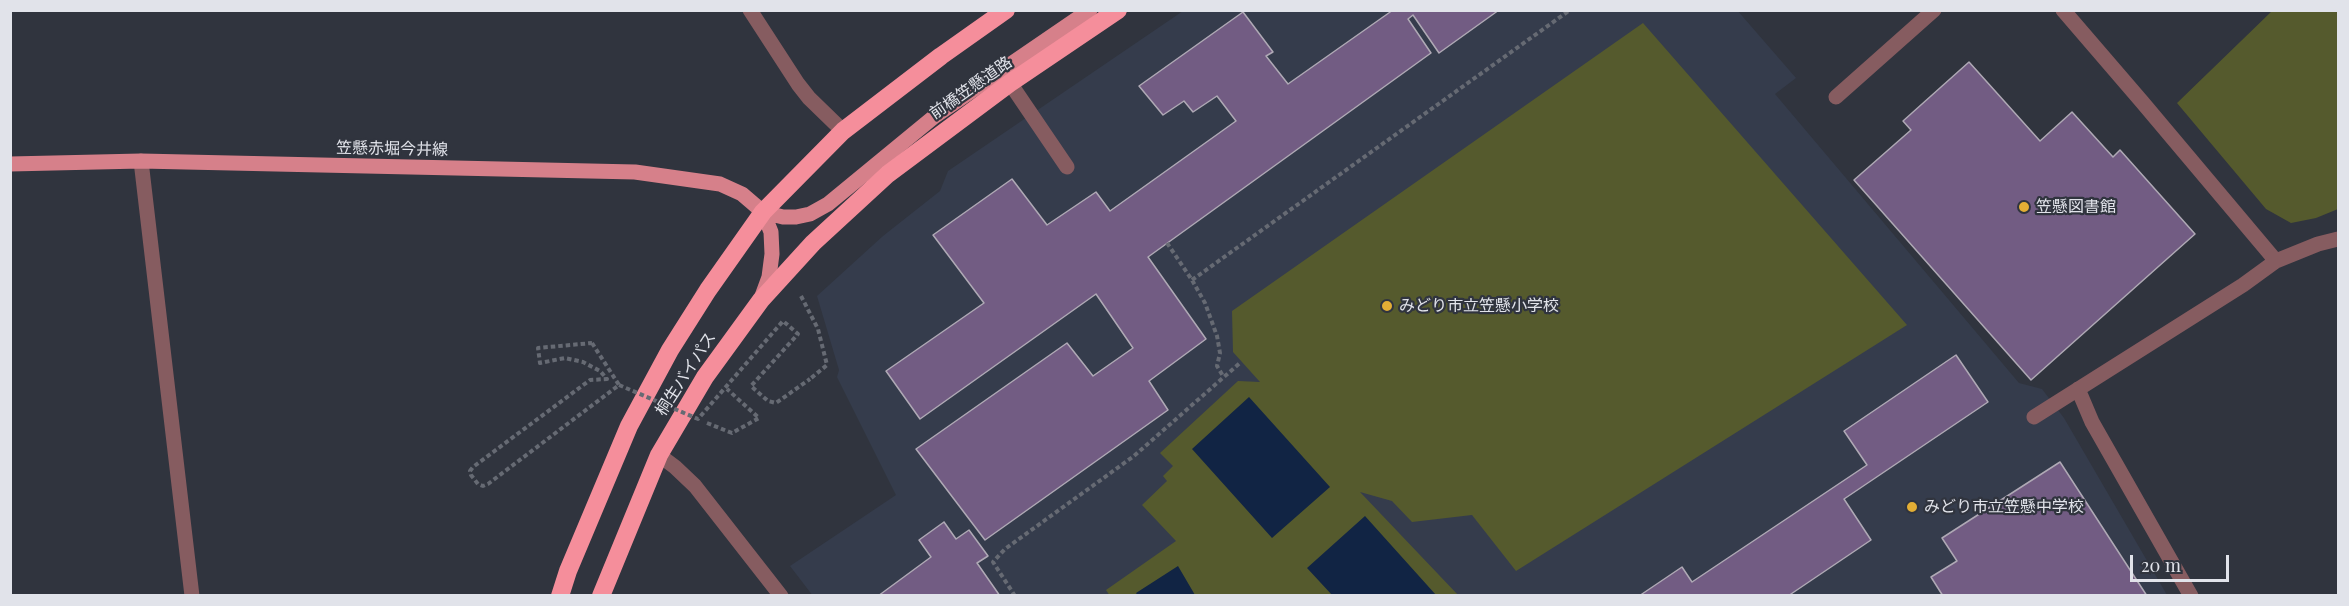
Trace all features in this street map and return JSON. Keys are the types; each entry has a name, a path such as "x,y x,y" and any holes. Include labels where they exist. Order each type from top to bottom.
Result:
{"highway":[{"path":"763,212 843,131 941,56 1006,10"},
{"name":"前橋笠懸道路","path":"852,205 935,137 1118,10"},
{"name":"桐生バイパス","path":"600,596 659,455 705,377 761,300 813,243 852,205"},
{"name":"桐生バイパス","path":"560,596 572,561 629,426 670,350 708,290 763,212"}],"main road":[{"path":"763,212 783,217 796,217 810,214 828,204 935,116 1090,10"},
{"name":"笠懸赤堀今井線","path":"10,164 141,161 635,172 720,184 742,194 763,212"},
{"path":"761,300 769,277 772,254 771,232 763,212"}],"street":[{"path":"750,10 798,84 843,131"},
{"path":"1836,97 1934,10"},
{"path":"2062,10 2144,103 2276,261"},
{"path":"1010,83 1067,167"},
{"path":"141,161 192,596"},
{"path":"2034,417 2243,285 2276,261 2318,244 2338,239"},
{"path":"2078,389 2092,422 2192,596"},
{"path":"659,455 675,466 695,486 781,596"}],"path":[{"path":"1192,280 1570,10"},
{"path":"1167,243 1205,303 1217,336 1220,353 1217,366 1223,376"},
{"path":"619,385 509,469 483,486 478,484 470,471 590,380 608,379 600,371 583,362 565,358 540,363 538,348 592,343 619,385 698,419 783,321 798,334 751,386 768,401 776,403 810,380 827,365 818,329 801,295"},
{"path":"1015,596 993,562 1005,549 1134,456 1241,362"},
{"path":"718,427 732,433 759,418 736,397"}],"shaded area":[{"name":"みどり市立笠懸小学校","path":"1737,10 1796,78 1775,94 2019,383 2042,389 2064,418 2167,595 813,596 790,566 896,495 837,377 839,370 817,296 883,236 940,191 948,171 1183,11"}],"green space":[{"path":"2272,11 2338,11 2338,209 2316,218 2291,223 2266,209 2177,103"},
{"path":"1643,23 1907,325 1516,571 1472,515 1412,522 1392,501 1360,492 1458,595 1110,596 1106,590 1176,541 1142,505 1167,481 1163,476 1173,466 1160,453 1238,381 1260,382 1233,352 1232,311"}],"water":[{"path":"1249,397 1330,487 1272,538 1192,449"},
{"path":"1365,516 1436,595 1332,595 1307,568"},
{"path":"1178,566 1195,595 1138,596 1136,593"}],"building":[{"path":"1393,10 1499,10 1439,53 1413,15 1408,19 1431,53 1148,257 1206,339 1149,381 1168,410 985,540 916,449 1067,343 1093,376 1133,348 1096,294 920,419 886,371 984,303 933,235 1012,179 1047,225 1096,192 1110,211 1236,121 1217,96 1193,112 1184,101 1163,115 1139,86 1243,12 1273,52 1266,56 1288,84"},
{"name":"笠懸図書館","path":"1969,62 2040,141 2072,112 2113,157 2120,150 2195,234 2031,380 1854,180 1911,130 1903,121"},
{"path":"1956,355 1988,402 1844,499 1871,540 1788,596 1639,596 1682,567 1692,582 1867,465 1844,431"},
{"path":"2060,462 2147,596 1943,596 1931,577 1957,561 1942,538"},
{"path":"944,522 956,539 969,530 988,556 977,563 1000,596 878,596 931,557 919,540"}],"place":[{"name":"笠懸図書館","path":"2024,207"},
{"name":"みどり市立笠懸小学校","path":"1387,306"},
{"name":"みどり市立笠懸中学校","path":"1912,507"}]}
